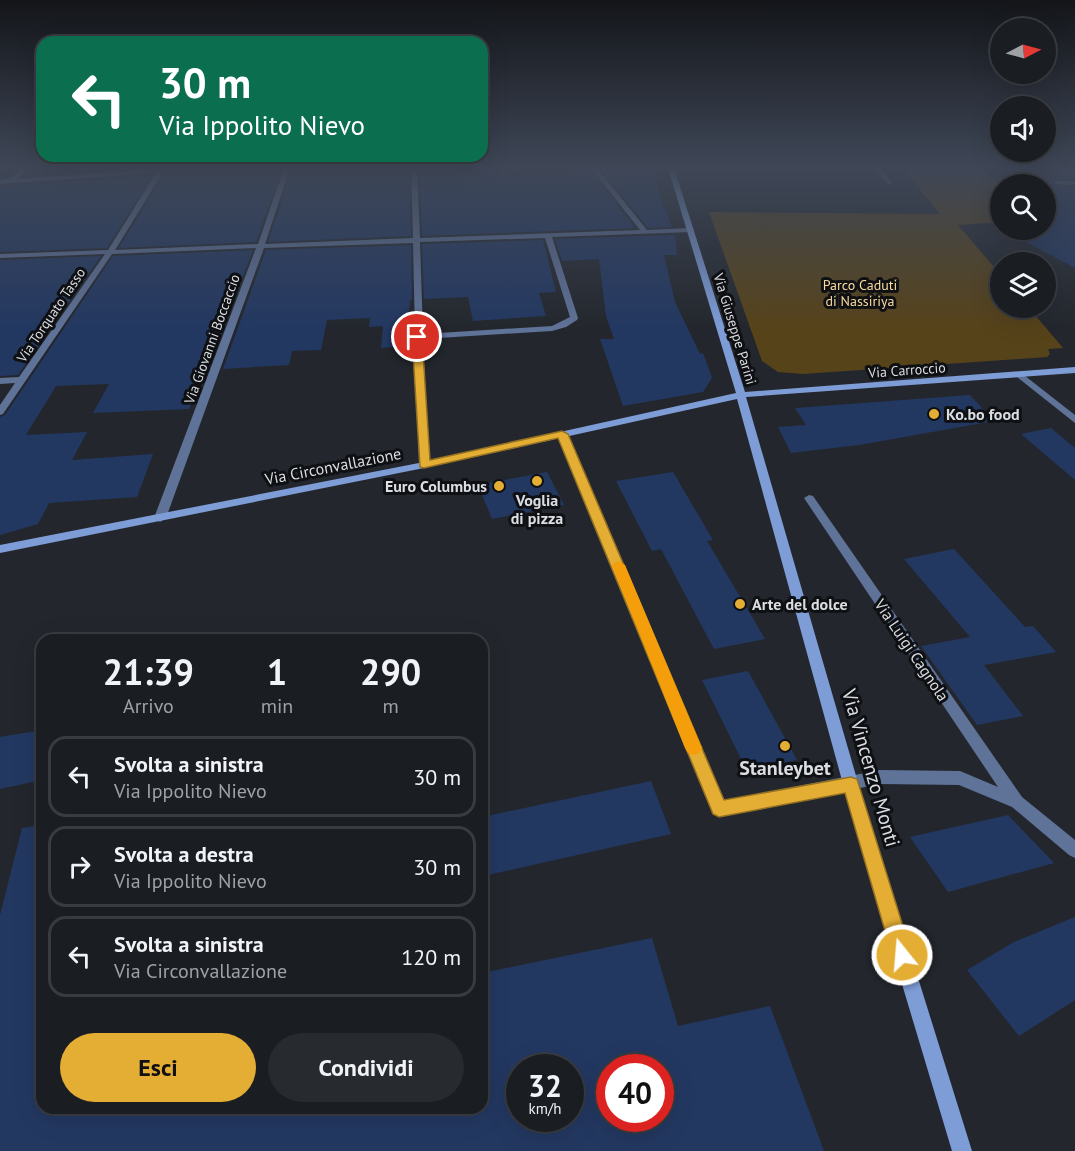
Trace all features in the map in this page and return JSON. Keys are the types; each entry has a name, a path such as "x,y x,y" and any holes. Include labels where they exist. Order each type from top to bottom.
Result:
{"street":[{"name":"Via Torquato Tasso","path":"0,412 129,222"},
{"name":"Via Giovanni Boccaccio","path":"160,518 269,222"},
{"path":"416,222 417,337 424,465"},
{"path":"637,222 644,230"},
{"name":"Via Giuseppe Parini","path":"688,222 741,395"},
{"path":"0,256 691,230"},
{"path":"417,337 552,328 563,325 574,318 548,235"},
{"name":"Via Carroccio","path":"741,395 1075,370"},
{"path":"1020,375 1075,420"},
{"path":"0,381 22,380"},
{"name":"Via Circonvallazione","path":"0,549 424,465 741,395"},
{"name":"Via Vincenzo Monti","path":"741,395 851,784 962,1151"},
{"name":"Via Luigi Cagnola","path":"562,434 719,809 880,777 960,778 1017,802"},
{"name":"Via Luigi Cagnola","path":"809,498 1017,802 1075,850"}],"green space":[{"name":"Parco Caduti di Nassiriya","path":"712,222 990,222 958,225 990,262 990,318 1038,318 1063,348 1048,349 1050,354 1047,357 803,374 778,372 762,361"}],"building":[{"path":"0,222 123,222 107,248 0,252"},
{"path":"135,222 263,222 256,242 119,248"},
{"path":"275,222 411,222 411,236 268,242"},
{"path":"421,222 630,222 635,228 422,236"},
{"path":"643,222 670,222 672,227 648,228"},
{"path":"1056,222 1075,222 1075,268 1056,258 1056,252 1045,252 1022,240 1056,240"},
{"path":"675,235 677,255 664,255 675,302 700,354 703,353 712,378 703,392 623,406 600,339 614,339 606,316 599,259 562,261 555,239"},
{"path":"543,240 556,292 539,293 546,316 473,321 468,297 424,299 422,244"},
{"path":"411,245 412,300 410,300 407,346 381,348 383,326 369,327 370,318 327,320 321,350 292,351 289,365 223,369 266,250"},
{"path":"253,250 208,369 205,369 189,409 93,413 109,384 56,386 26,435 87,432 72,460 153,454 137,497 49,503 38,524 0,535 0,417 5,415 113,256"},
{"path":"101,256 18,375 0,376 0,260"},
{"path":"970,395 994,421 859,445 791,453 778,427 806,425 795,408"},
{"path":"1051,428 1075,448 1075,480 1021,434"},
{"path":"547,472 564,505 492,519 478,485"},
{"path":"673,472 713,540 707,541 765,639 714,649 661,549 652,551 616,481"},
{"path":"954,549 1025,627 1033,626 1056,652 984,665 1023,716 977,725 921,646 970,637 904,559"},
{"path":"748,671 797,760 747,771 702,680"},
{"path":"36,731 36,781 0,789 0,737"},
{"path":"651,781 671,834 488,875 488,816"},
{"path":"1008,815 1054,863 948,892 910,837"},
{"path":"36,826 36,1114 488,1114 488,972 652,938 678,1026 770,1006 824,1151 0,1151 0,915 22,828"},
{"path":"1075,917 1075,1000 1019,1036 967,970 1014,942"}],"slow traffic":[{"path":"618,565 694,748"}],"place":[{"name":"Ko.bo food","path":"934,414"},
{"name":"Voglia di pizza","path":"537,481"},
{"name":"Euro Columbus","path":"499,486"},
{"name":"Arte del dolce","path":"740,604"},
{"name":"Stanleybet","path":"785,746"}],"route":[{"path":"417,337 424,465 562,434 573,455 719,809 851,784 902,955"}]}
